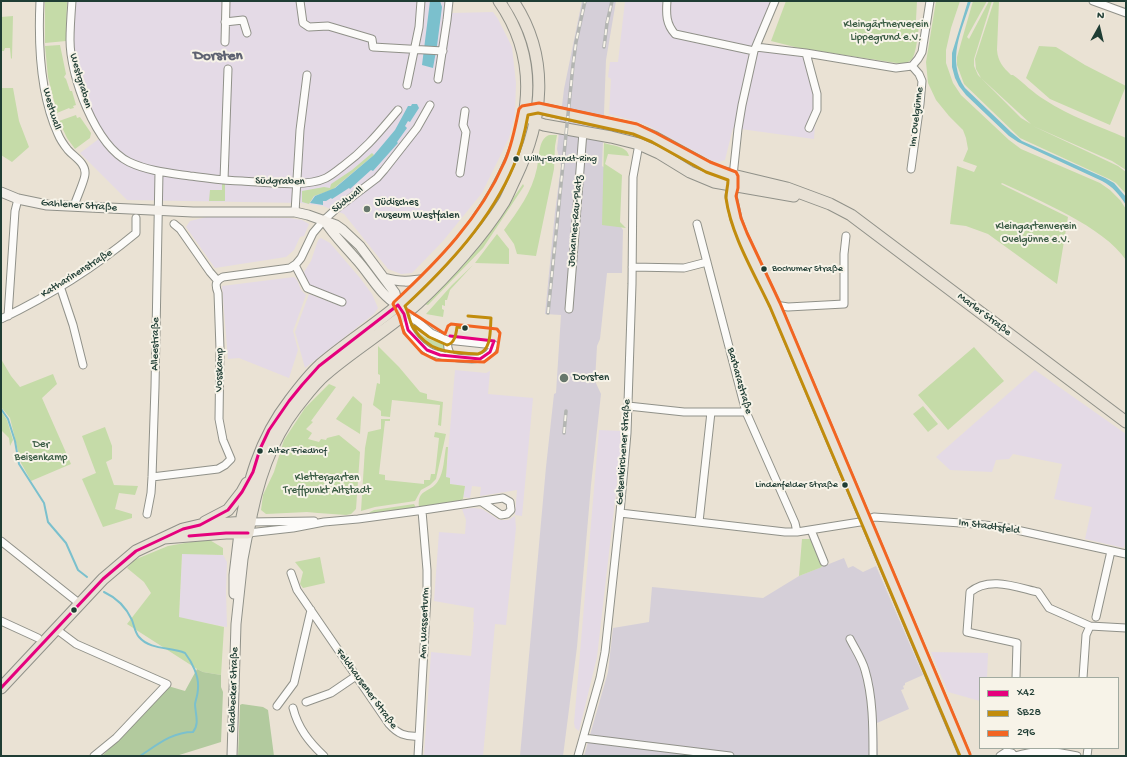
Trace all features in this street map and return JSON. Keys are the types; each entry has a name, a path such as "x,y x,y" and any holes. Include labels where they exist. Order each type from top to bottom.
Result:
{"main road":[{"path":"245,522 261,475 277,436 296,409 325,375 401,310 471,227 497,188 509,166 524,111 526,78 522,49 511,21 499,1"},
{"path":"164,538 220,533 244,533 253,472 260,449 269,430 289,401 318,366 401,310 418,302 475,241 504,202 524,159 538,108 539,80 534,49 525,23 513,1"},
{"path":"524,111 538,108 635,129 654,137 733,181"},
{"path":"524,111 535,122 639,144 659,153 698,176 714,182 733,181"},
{"path":"639,144 648,141 694,164 708,167"},
{"path":"733,181 731,196 736,219 744,241 775,305 965,756"},
{"name":"Marler Straße","path":"733,181 787,188 841,209 851,215 1126,422"},
{"name":"Gahlener Straße","path":"1,192 18,199 47,205 159,210"},
{"name":"Südwall","path":"159,210 194,212 295,212 324,220"},
{"path":"324,220 336,224 360,246 395,293 401,310"},
{"path":"324,220 331,231 356,258 388,299 401,310"},
{"path":"384,278 394,281 408,282 426,279"},
{"path":"200,525 228,510 242,492 253,472"},
{"path":"1,688 103,579 136,551 183,529 200,525 245,522"},
{"name":"Gladbecker Straße","path":"232,756 236,624 234,575 244,533"}],"street":[{"name":"Westwall","path":"40,1 42,68 45,92 52,119 59,136 67,149 82,164 85,174 74,206"},
{"name":"Westgraben","path":"72,1 70,41 71,54 80,91 93,120 104,138 116,152 128,161 159,172"},
{"path":"225,42 226,1"},
{"path":"300,1 303,24 309,27 328,26 372,39 373,47 441,51"},
{"path":"407,85 418,49 421,1"},
{"path":"438,79 449,1"},
{"path":"667,1 666,19 671,30 675,34 755,49 806,53 896,68 912,66 922,52 930,1"},
{"path":"733,181 742,105 755,49 775,1"},
{"path":"1094,1 1126,14"},
{"path":"225,22 243,20 247,34"},
{"path":"806,53 817,94 817,110 809,128"},
{"name":"Im Ovelgünne","path":"910,169 922,81 919,74 912,66"},
{"path":"224,180 228,69"},
{"path":"295,212 300,130 307,75"},
{"name":"Südwall","path":"324,220 377,178 410,139 425,117 430,105"},
{"name":"Südgraben","path":"159,172 224,180 296,184 325,179 358,155 398,110"},
{"path":"460,173 466,132 463,125 466,111"},
{"name":"Johannes-Rau-Platz","path":"569,309 583,132"},
{"name":"Gelsenkirchener Straße","path":"578,756 600,678 605,652 620,513 628,406 633,177 639,144"},
{"name":"Alleestraße","path":"147,514 152,477 159,172"},
{"path":"4,317 15,211 18,199"},
{"name":"Katharinenstraße","path":"4,317 60,286 109,255 136,234 136,218"},
{"path":"174,224 180,229 217,280 223,277 290,268 296,265 313,233 324,220"},
{"name":"Barbarastraße","path":"697,224 746,412 795,523 797,532"},
{"path":"775,305 788,307 844,304 844,254 846,236"},
{"path":"632,267 684,268 707,262"},
{"path":"296,265 307,288 342,302"},
{"name":"Vosskamp","path":"152,477 218,469 225,465 231,458 223,440 219,419 220,349 218,293 215,286 217,280"},
{"path":"60,286 73,325 83,365"},
{"path":"401,310 430,333 447,340 494,345 491,352 480,358 451,357 433,354 422,346 408,330 401,310"},
{"path":"447,340 451,357"},
{"path":"628,406 684,412 746,412"},
{"path":"699,522 711,412"},
{"path":"244,533 293,528 324,522 358,519 482,502"},
{"name":"Am Wasserturm","path":"419,736 427,595 422,510"},
{"path":"620,513 785,532 811,530 866,520"},
{"name":"Im Stadtsfeld","path":"866,520 874,517 1003,527 1126,554"},
{"path":"245,522 302,520 324,522"},
{"path":"811,530 824,562"},
{"path":"1,541 80,604"},
{"path":"1096,617 1111,551"},
{"name":"Feldhausener Straße","path":"291,573 297,590 394,730 405,736 419,736"},
{"path":"1016,677 1017,644 967,632 970,592 975,587 988,583 1038,592 1049,608 1090,626 1126,628"},
{"path":"277,706 294,683 311,610"},
{"path":"1,621 38,638"},
{"path":"1083,677 1086,635 1090,626"},
{"path":"56,629 76,644 167,684 116,738 94,756"},
{"path":"850,638 864,668 870,695 873,719 873,756"},
{"path":"306,702 331,693 356,676"},
{"path":"293,708 296,720 304,734 314,747 324,756"},
{"path":"418,756 419,736"},
{"path":"583,738 730,756"},
{"path":"1000,756 1006,752 1012,753 1014,756 1039,751 1057,751 1077,756"}],"shaded area":[{"path":"74,1 453,1 452,13 493,12 512,47 516,83 515,115 509,138 482,193 443,241 412,273 401,274 388,269 344,214 323,206 301,203 127,200 80,153 100,138 76,66 72,38"},
{"path":"582,1 616,1 606,60 602,166 617,176 616,220 623,230 622,273 607,273 600,339 597,346 595,381 601,394 591,485 577,647 563,756 520,756 546,467 554,394 556,393 561,315 545,314 561,166 557,149 564,89"},
{"path":"625,1 777,1 757,47 806,53 817,94 814,139 733,128 725,160 719,162 713,161 649,126 609,114 611,79 608,77 610,62 618,62"},
{"path":"211,216 289,218 302,220 309,224 304,236 300,237 294,250 286,257 215,268 186,227 190,221"},
{"path":"321,238 330,243 360,278 372,294 378,308 374,314 305,368 295,332 309,294 341,306 343,300 308,285 304,272 311,261 319,239"},
{"path":"294,277 297,280 301,290 306,295 293,331 298,350 289,378 239,358 228,359 222,286"},
{"path":"455,370 486,373 490,371 488,394 533,398 522,516 515,515 517,490 480,496 481,487 472,486 470,498 463,497 465,486 449,484 446,477"},
{"path":"1035,370 1126,434 1126,540 1124,548 1085,539 1092,507 1054,499 1062,464 1013,454 1009,459 996,460 992,472 950,470 936,457"},
{"path":"599,430 622,431 622,440 597,657 579,731 575,728 574,723"},
{"path":"462,509 482,509 499,520 508,520 515,516 516,528 506,625 495,624 483,756 424,756 431,652 471,656 474,622 474,608 434,601 439,532 465,534 466,520"},
{"path":"182,553 223,555 227,562 227,627 179,618"},
{"path":"844,558 848,568 853,566 863,572 876,566 923,675 905,683 903,686 904,689 901,690 909,709 877,723 878,756 584,756 608,672 613,628 649,622 652,587 763,598 799,576"},
{"path":"931,652 988,653 987,677 979,677 979,701 948,692"}],"green space":[{"path":"45,1 67,1 66,41 45,43"},
{"name":"Kleingärtnerverein Lippegrund e.V.","path":"786,1 917,1 916,20 919,26 913,58 903,64 799,48 771,41"},
{"name":"Kleingartenverein Ovelgünne e.V.","path":"936,1 960,1 951,28 946,50 946,63 953,83 961,95 1009,140 1021,149 1100,183 1120,200 1126,209 1126,260 1116,248 1087,226 1051,206 1002,183 1001,184 1068,217 1057,284 988,234 966,226 950,224 957,166 974,172 977,166 963,161 968,149 963,130 936,100 928,83 926,62"},
{"path":"973,1 987,1 967,37 969,39 989,1 992,1 974,59 974,66 978,75 981,78 976,69 975,59 994,1 999,1 997,50 998,58 1003,67 1011,75 1054,106 1126,138 1126,170 1112,161 1033,126 1118,166 1126,172 1126,194 1116,183 1109,179 1020,138 964,84 957,65 957,57","holes":["981,78 1031,124 1021,118"]},
{"path":"13,16 11,59 10,48 5,48 4,51 1,51 1,17"},
{"path":"60,45 66,74 64,77 70,91 72,91 76,105 73,106 74,108 69,108 57,113 48,77 45,46"},
{"path":"1039,46 1056,47 1085,65 1126,86 1110,125 1050,99 1026,78"},
{"path":"1,88 13,88 19,121 29,147 12,162 1,155"},
{"path":"76,115 77,118 80,117 91,133 90,138 75,149 67,138 59,121"},
{"path":"549,135 557,135 554,169 536,256 517,254 514,244 504,230 532,185 541,145 545,137"},
{"path":"604,143 623,148 629,156 608,154 605,164 622,175 620,222 626,228 602,225"},
{"path":"372,153 374,155 332,190 314,196 309,204 302,202 302,191 324,187 330,188 331,184 352,170"},
{"path":"222,184 225,184 225,201 209,201 210,190 222,190"},
{"path":"523,184 524,186 483,248 428,305 424,304 500,217"},
{"path":"497,234 509,249 509,264 475,263"},
{"path":"473,265 450,290 447,300 445,300 445,306 442,305 442,309 444,310 443,317 426,314 452,285"},
{"path":"414,328 420,334 428,338 435,341 444,342 445,353 435,350 427,345 412,330"},
{"path":"378,346 399,367 420,392 427,394 427,399 443,402 441,426 438,425 440,405 392,400 390,417 381,416 381,411 373,405 377,383 380,384 380,375 378,374"},
{"path":"974,347 1004,381 948,430 918,395"},
{"name":"Der Beisenkamp","path":"1,359 11,376 20,387 53,374 57,384 42,398 71,464 31,481 21,463 10,418 1,407"},
{"name":"Klettergarten Treffpunkt Altstadt","path":"329,384 336,387 311,421 313,422 306,429 312,433 308,439 319,442 321,439 326,440 327,438 339,435 360,452 356,509 351,514 346,515 307,512 266,514 261,510 263,495 274,472 284,440 305,408"},
{"path":"353,396 362,404 360,434 336,419"},
{"path":"923,406 938,424 928,432 913,414"},
{"path":"1,411 7,420 13,440 10,446 9,438 1,430"},
{"path":"381,419 390,419 390,421 385,421 379,474 385,475 385,480 424,484 424,480 430,480 431,474 435,474 439,438 434,437 435,432 446,434 436,479 430,485 421,490 415,501 375,507 361,511 365,448 368,432 381,429"},
{"path":"105,427 112,446 112,459 106,462 114,485 138,486 135,495 119,493 115,509 132,514 132,518 103,527 82,479 96,473 82,436"},
{"path":"446,447 448,447 446,477 450,478 450,484 465,486 463,499 460,501 419,507 419,501 422,494 435,485 440,477 443,469"},
{"path":"414,504 416,508 368,515 374,510"},
{"path":"208,539 223,548 223,555 182,554 179,617 224,627 221,675 203,672 197,669 127,624 151,593 144,582 127,568 134,560 168,546"},
{"path":"802,539 811,539 822,567 799,576"},
{"path":"320,557 325,583 303,588 300,584 303,572 295,562"},
{"path":"197,669 203,672 221,675 221,687 223,692 221,742 176,756 102,756 168,686 185,691"},
{"path":"240,705 263,707 268,710 274,756 238,756"}],"water":[{"path":"430,1 440,1 442,7 433,68 422,65"},
{"path":"968,1 971,1 960,34 956,56 959,77 965,88 1022,141 1114,183 1126,197 1126,205 1116,191 1102,181 1018,142 1009,136 966,95 959,86 952,67 952,53"},
{"path":"412,104 417,104 419,108 410,122 408,121 405,126 407,128 397,142 398,143 373,171 371,170 350,189 349,188 332,199 323,201 323,205 310,203 315,196 335,188 374,155 395,130 408,106 411,106"}],"waterway":[{"path":"1,409 8,419 15,441 19,464 44,503 48,522 66,543 78,570 87,577"},
{"path":"104,592 113,597 124,607 132,620 136,633 144,641 154,646 185,653 196,674 198,683 195,704 197,722 193,732 178,734 171,737 140,756"}],"railway":[{"path":"548,313 573,65 576,42 585,1"},
{"path":"604,47 612,1"},
{"path":"564,433 566,411"}],"transit line":[{"name":"296","path":"408,310 445,334 448,326 451,324 497,329 500,333 497,352 484,362 436,360 422,353 404,333 399,316 393,304 442,255 483,202 507,157 519,109 522,106 539,103 637,124 710,162 736,172 738,176 736,196 741,218 747,233 780,303 970,754"},
{"name":"SB28","path":"468,316 491,318 488,344 483,352 478,354 450,352 427,343 420,337 412,326 405,306 437,275 467,241 493,205 516,159 528,115 538,113 633,134 652,142 706,172 728,180 726,198 738,240 770,307 960,756"},
{"name":"X42","path":"398,305 404,314 408,330 427,350 440,355 480,359 490,352 494,341"},
{"name":"X42","path":"1,688 103,579 136,551 183,529 200,525 228,510 242,492 253,472 260,449 269,430 302,385 319,366 398,305"},
{"name":"SB28","path":"414,326 429,337 447,345 452,342 456,335 457,327 465,328"},
{"name":"X42","path":"450,336 494,341"},
{"name":"X42","path":"189,536 248,533"}],"place":[{"name":"Willy-Brandt-Ring","path":"516,159"},
{"name":"Jüdisches Museum Westfalen","path":"367,209"},
{"name":"Bochumer Straße","path":"764,269"},
{"name":"Dorsten","path":"564,378"},
{"name":"Alter Friedhof","path":"260,451"},
{"name":"Lindenfelder Straße","path":"845,485"}],"district":[{"name":"Dorsten","path":"218,57"}]}
